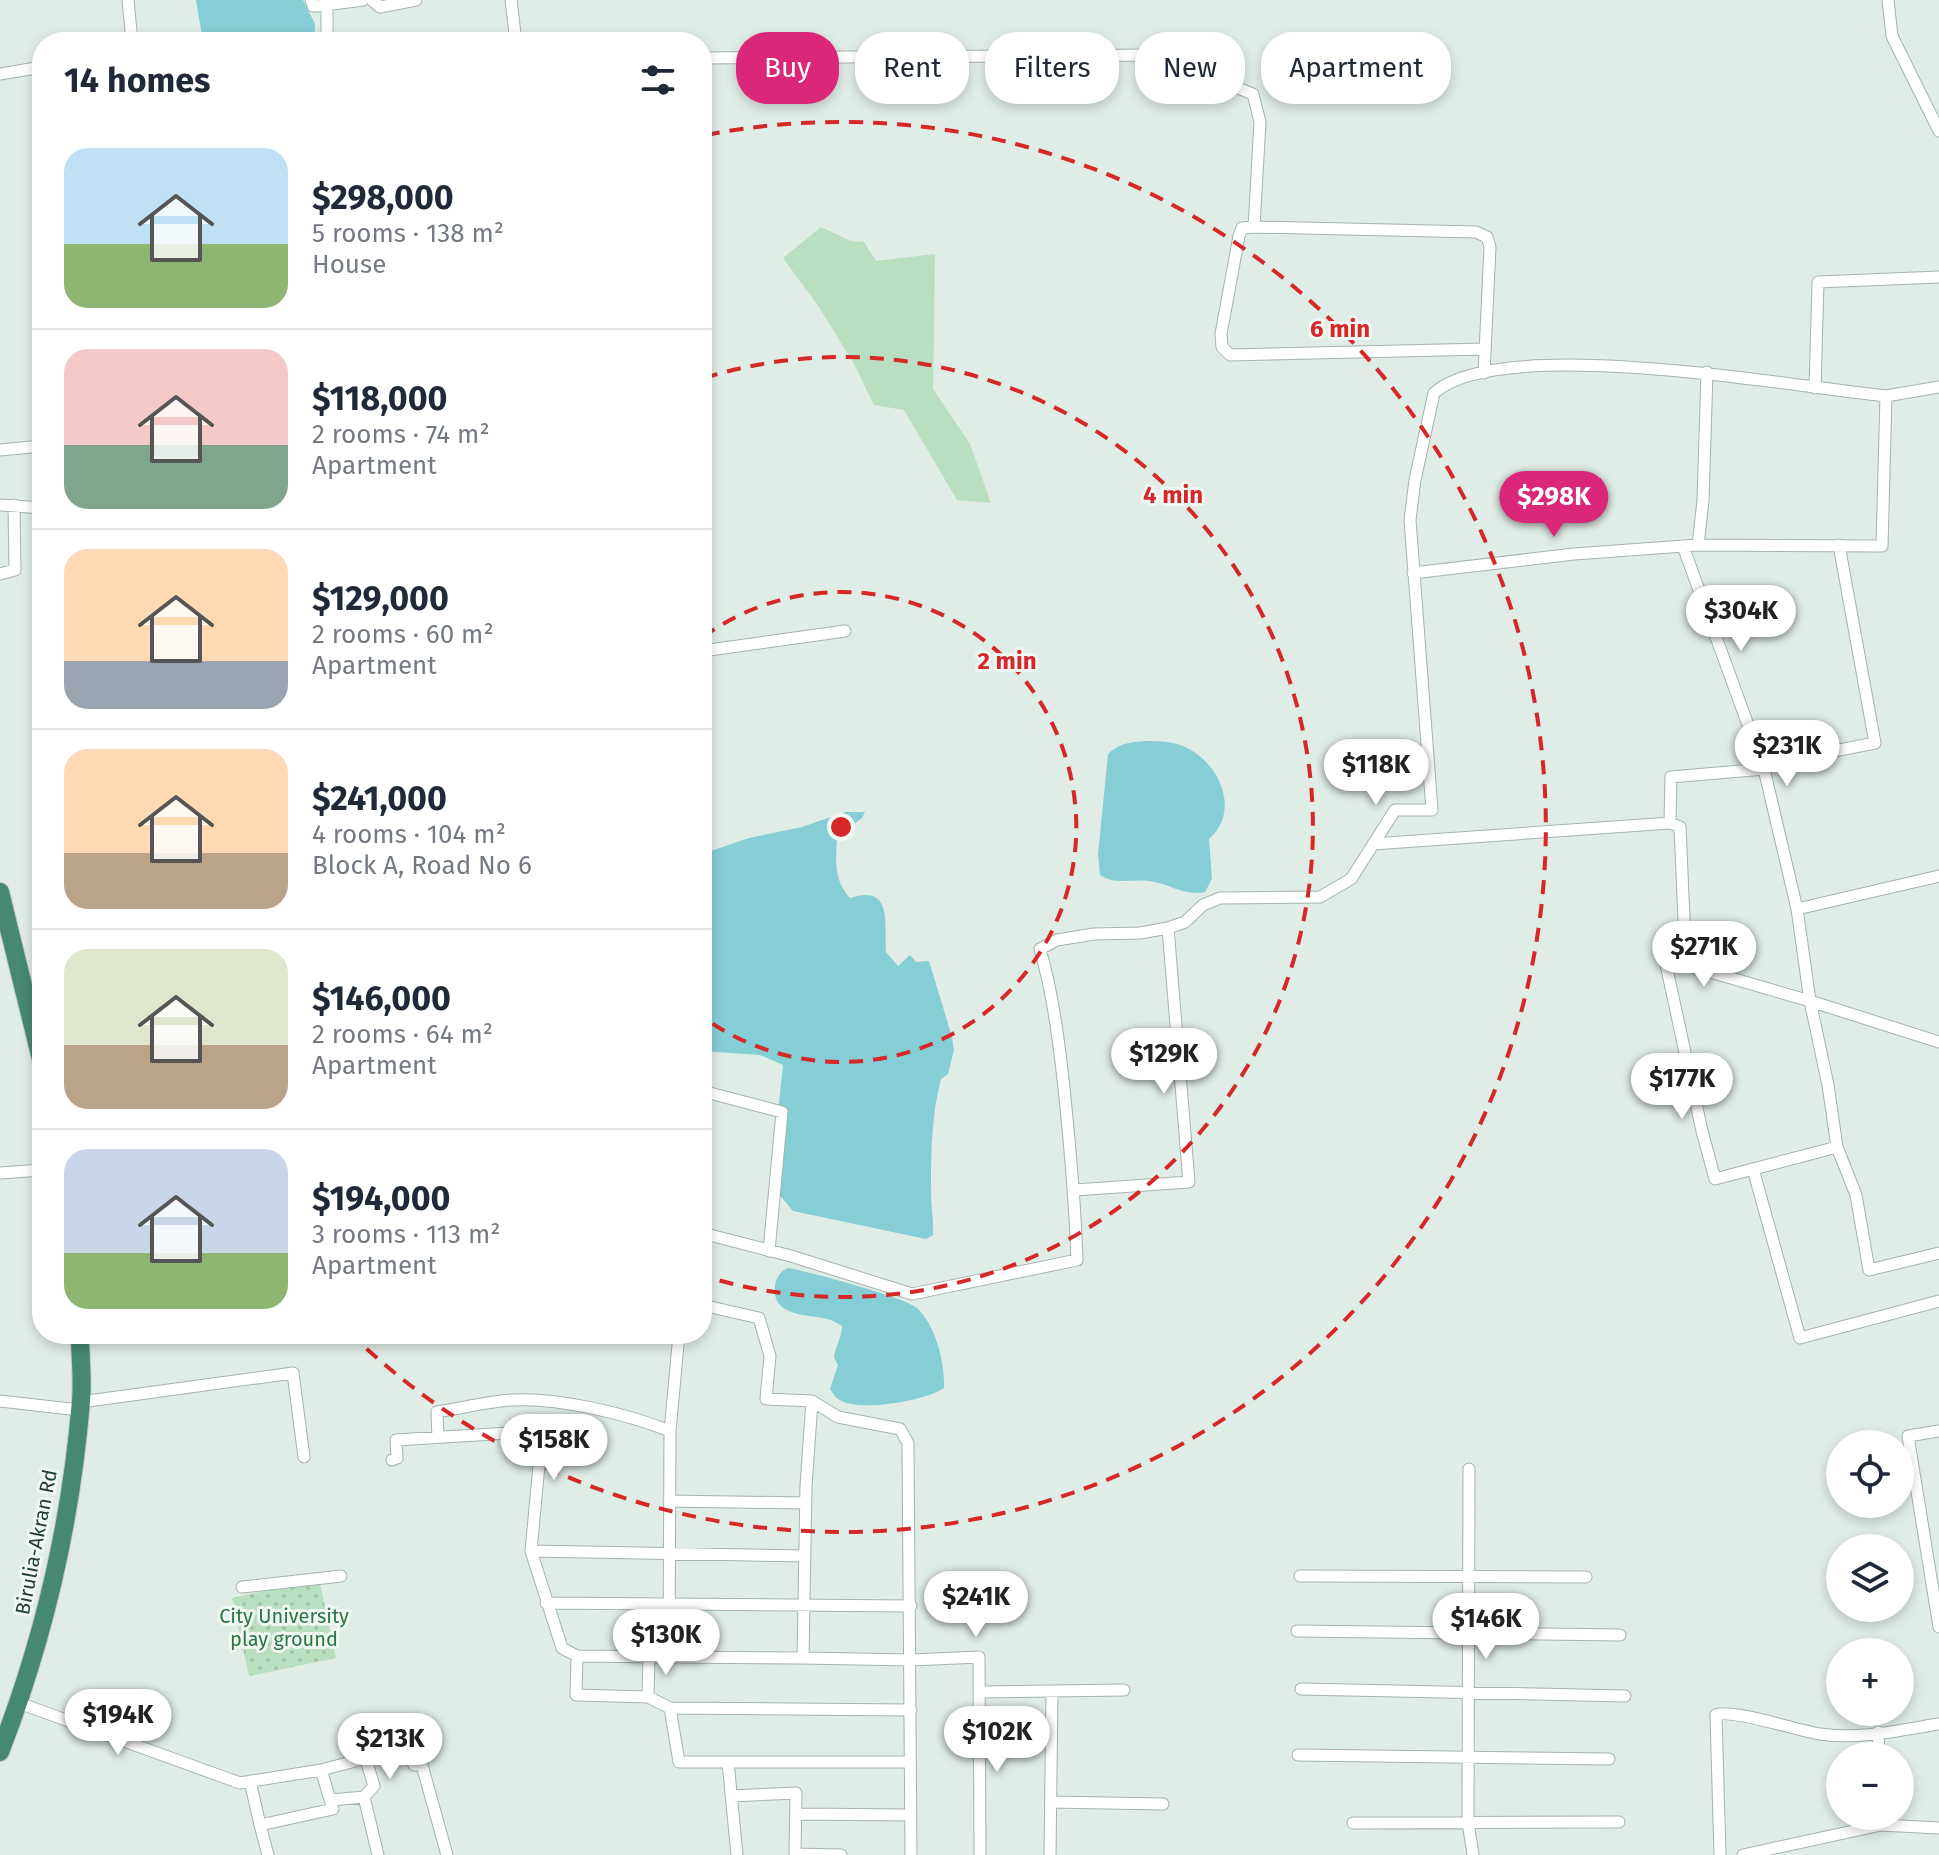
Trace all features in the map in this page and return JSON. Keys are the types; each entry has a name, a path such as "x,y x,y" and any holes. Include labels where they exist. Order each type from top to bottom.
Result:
{"highway":[{"path":"0,892 32,1022"},
{"name":"Birulia-Akran Rd","path":"0,1752 19,1703 49,1605 63,1537 80,1406 80,1344"}],"street":[{"path":"128,0 131,32"},
{"path":"311,0 313,6 363,0"},
{"path":"372,0 380,7 416,0"},
{"path":"511,0 515,32"},
{"path":"1888,0 1892,36 1939,131"},
{"path":"327,4 327,32"},
{"path":"712,58 1153,55 1253,94 1260,122 1254,227"},
{"path":"0,74 32,69"},
{"path":"1484,373 1490,247 1487,237 1476,232 1242,228 1221,334 1222,347 1230,355 1485,349"},
{"path":"1815,388 1818,282 1939,277"},
{"path":"712,1236 912,1294 1077,1260 1075,1190 1059,1047 1047,972 1040,949 1057,940 1168,928 1185,922 1203,905 1220,898 1320,897 1351,879 1395,810 1432,810 1410,520 1434,393 1445,384 1498,369 1592,365 1707,372 1886,396 1939,387"},
{"path":"1698,545 1703,501 1707,372"},
{"path":"1413,573 1574,554 1698,545 1882,546 1886,396"},
{"path":"0,450 32,447"},
{"path":"0,505 32,507"},
{"path":"0,574 15,570 14,505"},
{"path":"1670,823 1671,777 1764,767 1875,743 1839,545"},
{"path":"1683,546 1764,767 1797,909 1810,1001 1826,1073 1837,1147 1856,1195 1869,1270 1939,1253"},
{"path":"712,650 845,631"},
{"path":"1373,844 1670,823 1680,827 1683,850 1686,965"},
{"path":"1797,909 1939,876"},
{"path":"1075,1190 1189,1182 1168,928"},
{"path":"1837,1147 1715,1179 1665,960 1939,1042"},
{"path":"712,1094 782,1112 769,1251"},
{"path":"1753,1169 1800,1338 1939,1301"},
{"path":"0,1173 32,1171"},
{"path":"712,1307 759,1318 770,1356 766,1399 812,1401 838,1417 900,1429 908,1443 911,1855"},
{"path":"669,1657 670,1431 678,1344"},
{"path":"0,1401 80,1406 293,1373 304,1457"},
{"path":"438,1437 437,1412 522,1400 566,1404 644,1421 670,1431"},
{"path":"803,1658 806,1503 812,1401"},
{"path":"1939,1431 1908,1436 1939,1627"},
{"path":"392,1460 397,1458 396,1440 509,1433 511,1444 541,1444 531,1551 562,1648 577,1656 911,1660 979,1657 980,1855"},
{"path":"1469,1469 1468,1822 1473,1855"},
{"path":"669,1501 806,1503"},
{"path":"531,1551 805,1556"},
{"path":"242,1587 341,1576"},
{"path":"1300,1576 1586,1577"},
{"path":"546,1603 911,1606"},
{"path":"1297,1631 1620,1635"},
{"path":"577,1656 576,1695 648,1697 670,1708 911,1710"},
{"path":"648,1697 649,1656"},
{"path":"1301,1689 1625,1696"},
{"path":"980,1692 1124,1690"},
{"path":"1050,1855 1052,1691"},
{"path":"19,1703 240,1783 321,1770 405,1748 414,1765 422,1765 447,1855"},
{"path":"670,1708 679,1762 910,1762"},
{"path":"1720,1855 1716,1715 1721,1712 1822,1735 1939,1724"},
{"path":"1878,1732 1878,1742"},
{"path":"1298,1755 1609,1759"},
{"path":"331,1800 364,1797 374,1786 365,1756"},
{"path":"728,1762 737,1855"},
{"path":"260,1825 333,1809 321,1770"},
{"path":"250,1781 268,1855"},
{"path":"731,1796 796,1793 795,1854 841,1855"},
{"path":"364,1797 378,1855"},
{"path":"1051,1802 1163,1804"},
{"path":"796,1814 910,1815"},
{"path":"1353,1823 1619,1822"},
{"path":"1914,1825 1939,1828"},
{"path":"1743,1855 1844,1830"}],"green space":[{"path":"821,227 851,241 864,242 876,261 935,254 933,389 970,444 991,503 957,500 904,410 874,405 853,362 817,304 783,258"},
{"name":"City University play ground","path":"319,1579 336,1658 249,1676 232,1598"}],"water":[{"path":"196,0 303,0 315,24 315,32 201,32"},
{"path":"1145,741 1173,743 1189,749 1210,766 1223,790 1223,816 1209,839 1212,879 1205,892 1191,893 1156,882 1112,880 1100,875 1098,854 1108,754 1121,745"},
{"path":"845,812 865,812 862,818 837,837 837,869 841,884 850,898 874,896 880,902 884,910 886,952 898,966 910,955 916,962 929,961 952,1037 954,1050 948,1074 941,1079 934,1118 933,1235 926,1239 793,1211 778,1193 778,1112 783,1065 760,1055 712,1052 712,851 749,838 802,827"},
{"path":"788,1268 877,1292 917,1308 938,1345 944,1388 891,1404 860,1405 837,1398 830,1389 838,1365 834,1358 842,1326 831,1320 787,1310 780,1305 775,1285 780,1273"}]}
